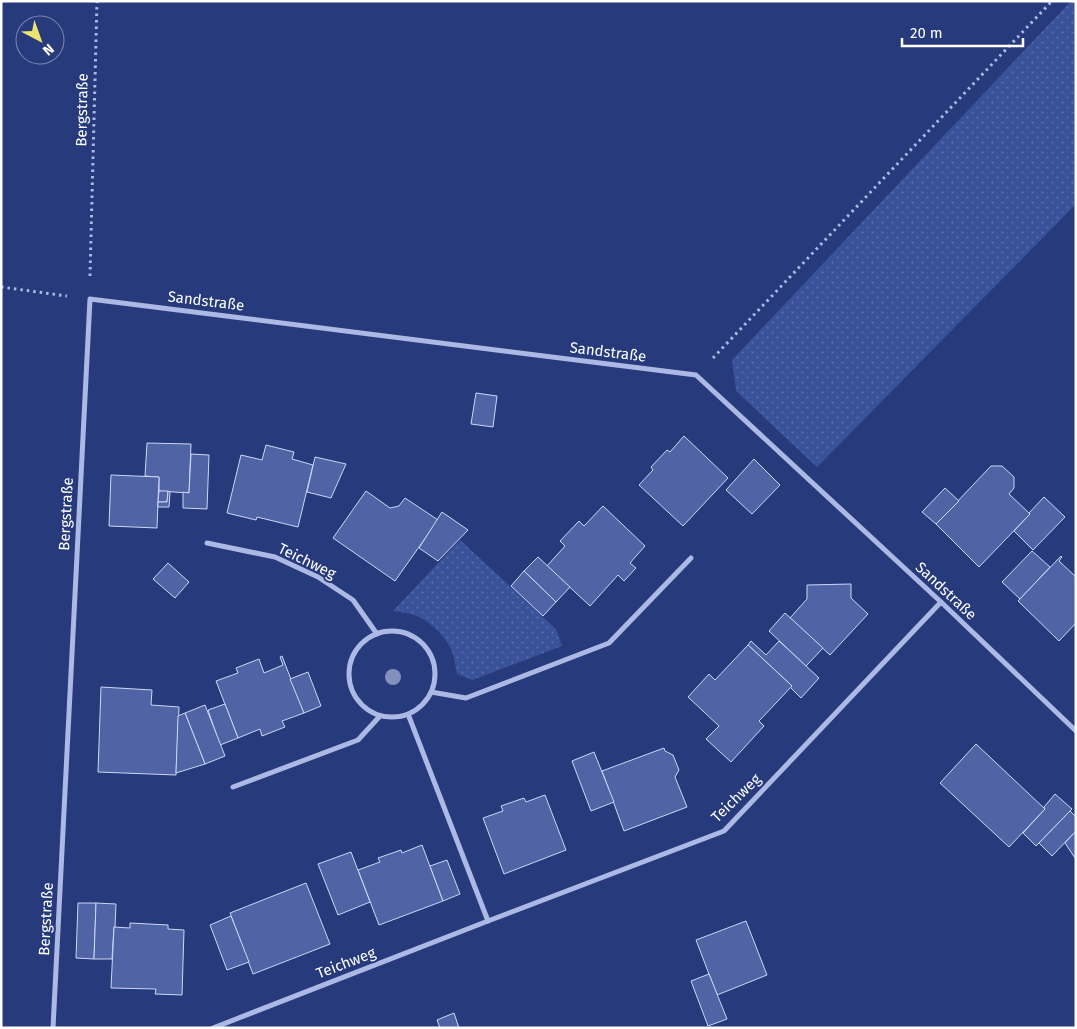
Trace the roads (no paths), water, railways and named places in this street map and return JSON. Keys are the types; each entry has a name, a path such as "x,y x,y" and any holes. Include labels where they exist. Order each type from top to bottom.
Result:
{"street":[{"name":"Sandstraße","path":"90,299 696,376 1075,728"},
{"name":"Bergstraße","path":"53,1028 90,299"},
{"name":"Teichweg","path":"207,543 275,557 318,578 353,600 377,634"},
{"path":"431,692 466,698 608,643 691,558"},
{"name":"Teichweg","path":"213,1028 724,831 941,602"},
{"path":"389,632 402,633 413,637 423,645 430,655 434,667 434,680 431,692 425,701 418,709 399,717 380,716 368,710 358,701 352,689 349,676 351,663 356,651 365,640 377,634 389,632"},
{"path":"408,714 488,921"},
{"path":"232,787 358,740 380,716"}]}
